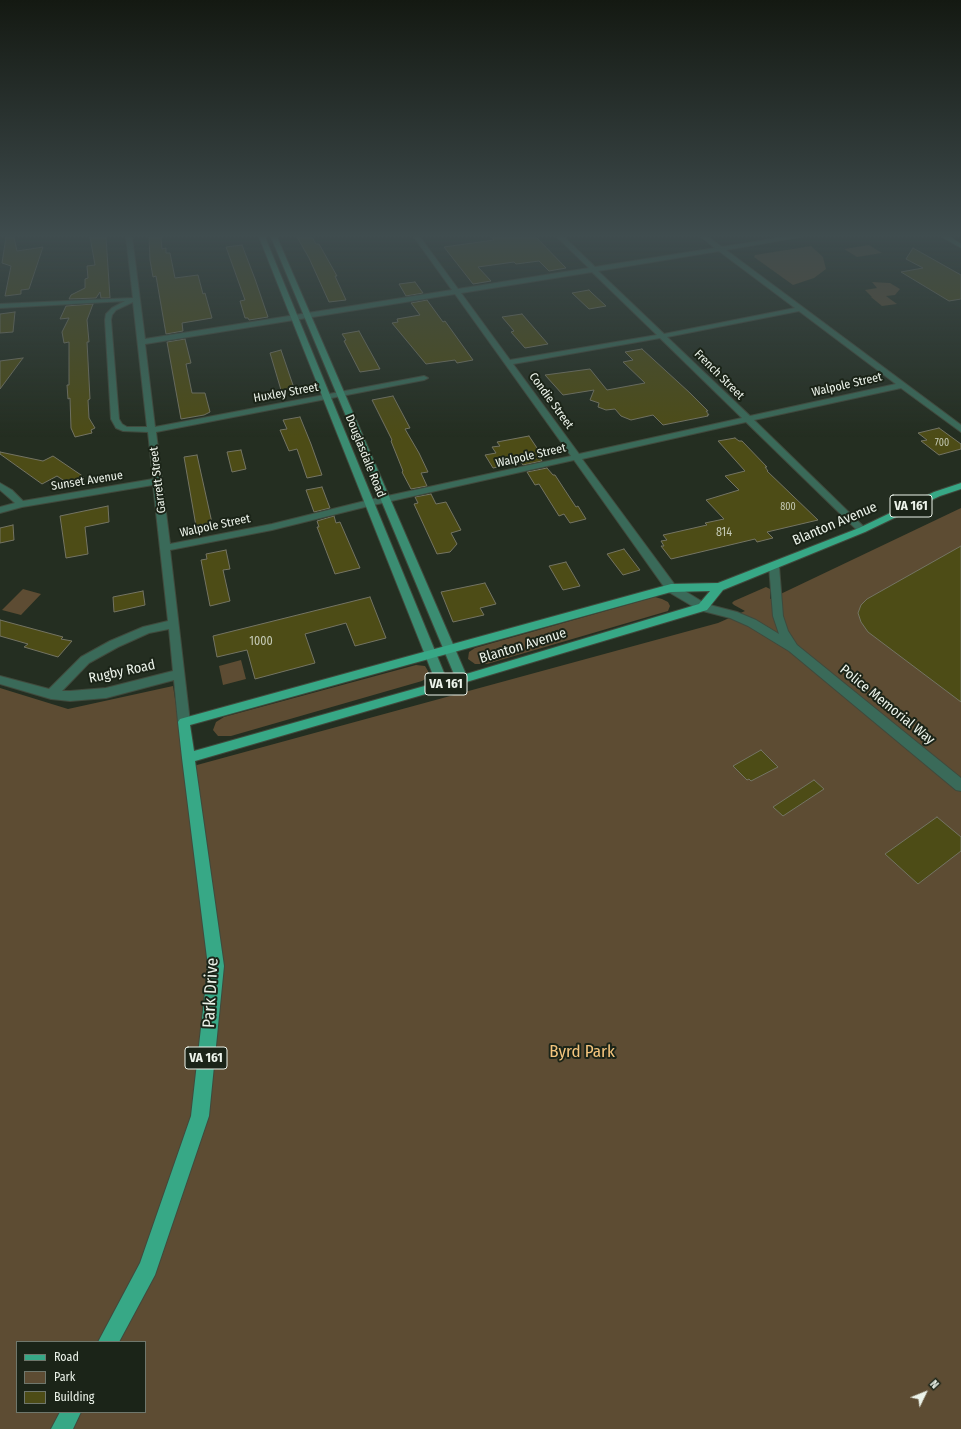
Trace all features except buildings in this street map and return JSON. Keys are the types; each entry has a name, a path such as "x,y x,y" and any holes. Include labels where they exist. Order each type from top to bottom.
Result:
{"main road":[{"name":"Blanton Avenue","path":"184,722 671,588 719,587 862,530 937,494 961,486"},
{"path":"703,607 719,587"},
{"name":"Blanton Avenue","path":"188,758 443,685 703,607"},
{"name":"Park Drive","path":"109,1341 148,1268 200,1116 216,966 184,722"},
{"path":"62,1429 70,1413"}],"street":[{"path":"0,306 45,304"},
{"name":"Huxley Street","path":"125,304 114,309 109,314 108,320 113,408 115,419 119,426 126,429 152,430 327,398 424,378"},
{"name":"Garrett Street","path":"136,304 142,342 166,548 184,722"},
{"name":"Douglasdale Road","path":"289,304 443,685"},
{"name":"Douglasdale Road","path":"302,304 462,679"},
{"path":"142,342 383,304"},
{"name":"Condie Street","path":"465,304 671,588 703,607"},
{"name":"French Street","path":"628,304 862,530"},
{"path":"793,304 961,429"},
{"path":"508,363 662,336 800,309"},
{"name":"Walpole Street","path":"166,548 272,527 370,503 902,385"},
{"name":"Sunset Avenue","path":"0,510 20,504 158,481"},
{"path":"0,486 9,492 20,504"},
{"name":"Police Memorial Way","path":"774,566 778,616 783,632 793,648"},
{"name":"Police Memorial Way","path":"703,607 733,615 752,623 793,648 961,786"},
{"path":"51,694 85,660 114,644 147,630 174,624"},
{"name":"Rugby Road","path":"0,680 51,694 70,696 106,693 179,674"}],"green space":[{"path":"879,304 897,304 882,306"},
{"name":"Byrd Park","path":"961,508 961,1429 0,1429 0,688 68,709 173,686 186,768 718,623 745,611 734,605 732,603 734,601 766,587 770,589 770,599"},
{"path":"23,589 41,594 21,615 2,610"},
{"path":"655,597 668,602 670,606 668,611 487,664 475,664 468,659 469,652 475,648"},
{"path":"241,660 246,679 223,685 219,666"},
{"path":"416,665 425,666 428,671 428,677 422,681 231,736 218,736 213,730 216,722 224,717"}]}
